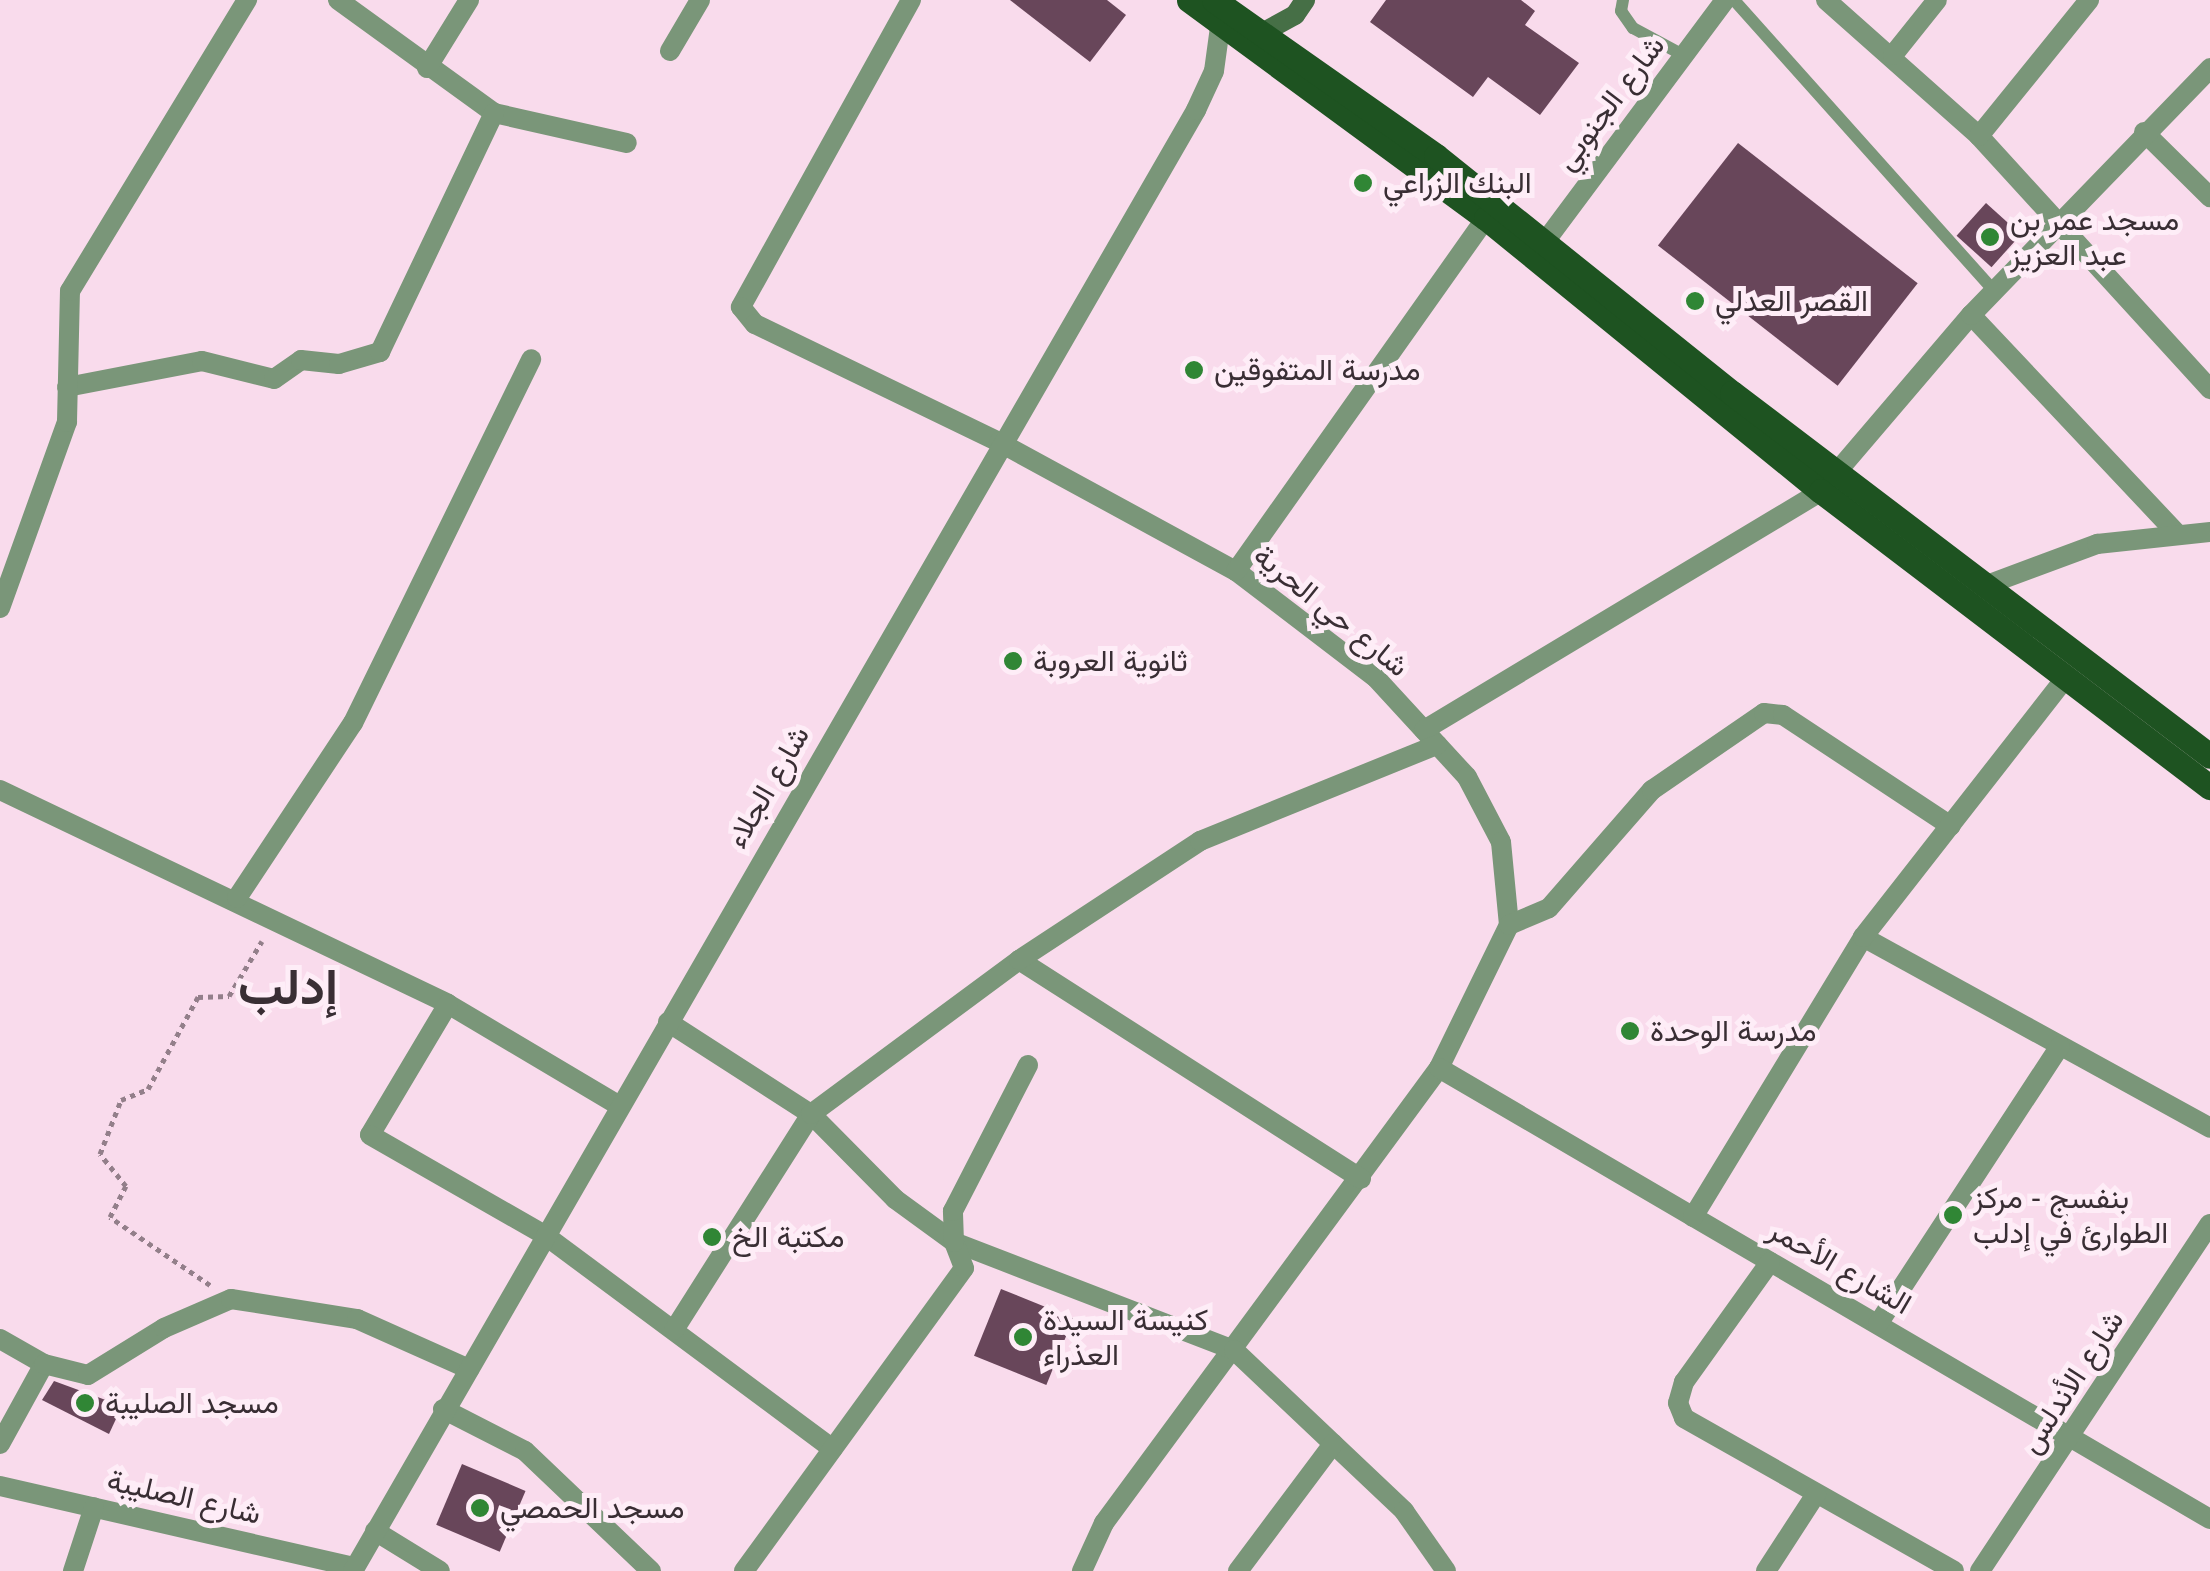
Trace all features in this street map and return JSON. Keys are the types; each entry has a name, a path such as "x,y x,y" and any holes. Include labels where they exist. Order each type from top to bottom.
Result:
{"main road":[{"path":"1189,0 1220,28 1253,37 1544,243 2064,680 2210,788"},
{"path":"1215,0 1253,37 1829,482 1984,586 2210,756"}],"street":[{"path":"1,601 67,422 70,291 247,0"},
{"path":"338,0 494,113 628,143"},
{"path":"427,68 468,0"},
{"path":"670,51 700,0"},
{"name":"شارع حي الحرية","path":"911,0 741,307 755,324 999,442 1236,570 1376,678 1467,777 1500,842 1509,925"},
{"path":"1215,0 1220,28"},
{"path":"1253,37 1295,16 1304,0"},
{"name":"شارع الجنوبي","path":"1544,243 1724,0"},
{"path":"1826,0 1979,136 2210,389"},
{"path":"1893,56 1937,0"},
{"path":"1979,136 2089,0"},
{"name":"شارع الجلاء","path":"354,1569 999,442 1196,110 1214,71 1220,28"},
{"path":"674,1330 812,1114 1019,960 1200,842 1431,738 1829,482 1971,314 2210,68"},
{"path":"67,387 202,361 274,379 301,360 339,364 380,352 494,113"},
{"path":"2144,132 2210,198"},
{"path":"1236,570 1486,218"},
{"path":"1971,314 2178,535"},
{"path":"237,898 353,722 531,359"},
{"path":"1984,586 2098,544 2210,532"},
{"path":"1693,1217 1863,936 2064,680"},
{"path":"1082,1571 1104,1523 1439,1068 1509,925 1550,908 1652,790 1764,713 1783,715 1950,826"},
{"path":"0,790 237,898 448,1004 620,1106"},
{"path":"1863,936 2210,1128"},
{"path":"1019,960 1361,1179"},
{"path":"448,1004 370,1135 546,1236 833,1449"},
{"path":"668,1022 812,1114 895,1199 954,1242 1234,1350 1404,1511 1446,1571"},
{"path":"1878,1324 2060,1046"},
{"path":"744,1571 964,1268 954,1242 952,1211 1028,1065"},
{"name":"الشارع الأحمر","path":"1439,1068 2210,1519"},
{"name":"شارع الأندلس","path":"1980,1571 2074,1436 2210,1224"},
{"path":"1770,1262 1684,1382 1678,1403 1684,1418 1954,1571"},
{"path":"0,1339 44,1364 88,1374 164,1328 230,1299 357,1319 469,1369"},
{"path":"0,1444 44,1364"},
{"path":"443,1409 525,1450 651,1571"},
{"path":"1238,1571 1334,1444"},
{"name":"شارع الصليبة","path":"0,1486 354,1569"},
{"path":"1766,1571 1816,1494"},
{"path":"73,1571 94,1506"},
{"path":"375,1531 440,1571"}],"lane":[{"path":"1623,0 1621,11 1633,28 1683,55"},
{"path":"1734,0 1994,290"}],"path":[{"path":"230,1299 110,1217 126,1186 100,1154 122,1100 148,1090 198,997 228,996 276,918"}],"building":[{"path":"1010,0 1107,0 1126,15 1090,62"},
{"path":"1386,0 1521,0 1535,11 1525,25 1579,63 1540,115 1488,77 1473,97 1370,22"},
{"path":"1738,143 1918,283 1838,386 1658,245"},
{"name":"مسجد عمر بن عبد العزيز","path":"1986,203 2021,234 1991,267 1957,236"},
{"name":"كنيسة السيدة العذراء","path":"1001,1289 1073,1318 1046,1385 974,1356"},
{"path":"54,1381 122,1406 109,1434 42,1400"},
{"name":"مسجد الحمصي","path":"462,1464 526,1491 500,1552 436,1525"}],"place":[{"name":"البنك الزراعي","path":"1363,183"},
{"name":"مسجد عمر بن عبد العزيز","path":"1990,237"},
{"name":"القصر العدلي","path":"1695,301"},
{"name":"مدرسة المتفوقين","path":"1194,370"},
{"name":"ثانوية العروبة","path":"1013,661"},
{"name":"مدرسة الوحدة","path":"1630,1031"},
{"name":"بنفسج - مركز الطوارئ في إدلب","path":"1953,1215"},
{"name":"مكتبة الخ","path":"712,1237"},
{"name":"كنيسة السيدة العذراء","path":"1023,1337"},
{"name":"مسجد الصليبة","path":"85,1403"},
{"name":"مسجد الحمصي","path":"480,1508"}],"district":[{"name":"إدلب","path":"288,988"}]}
